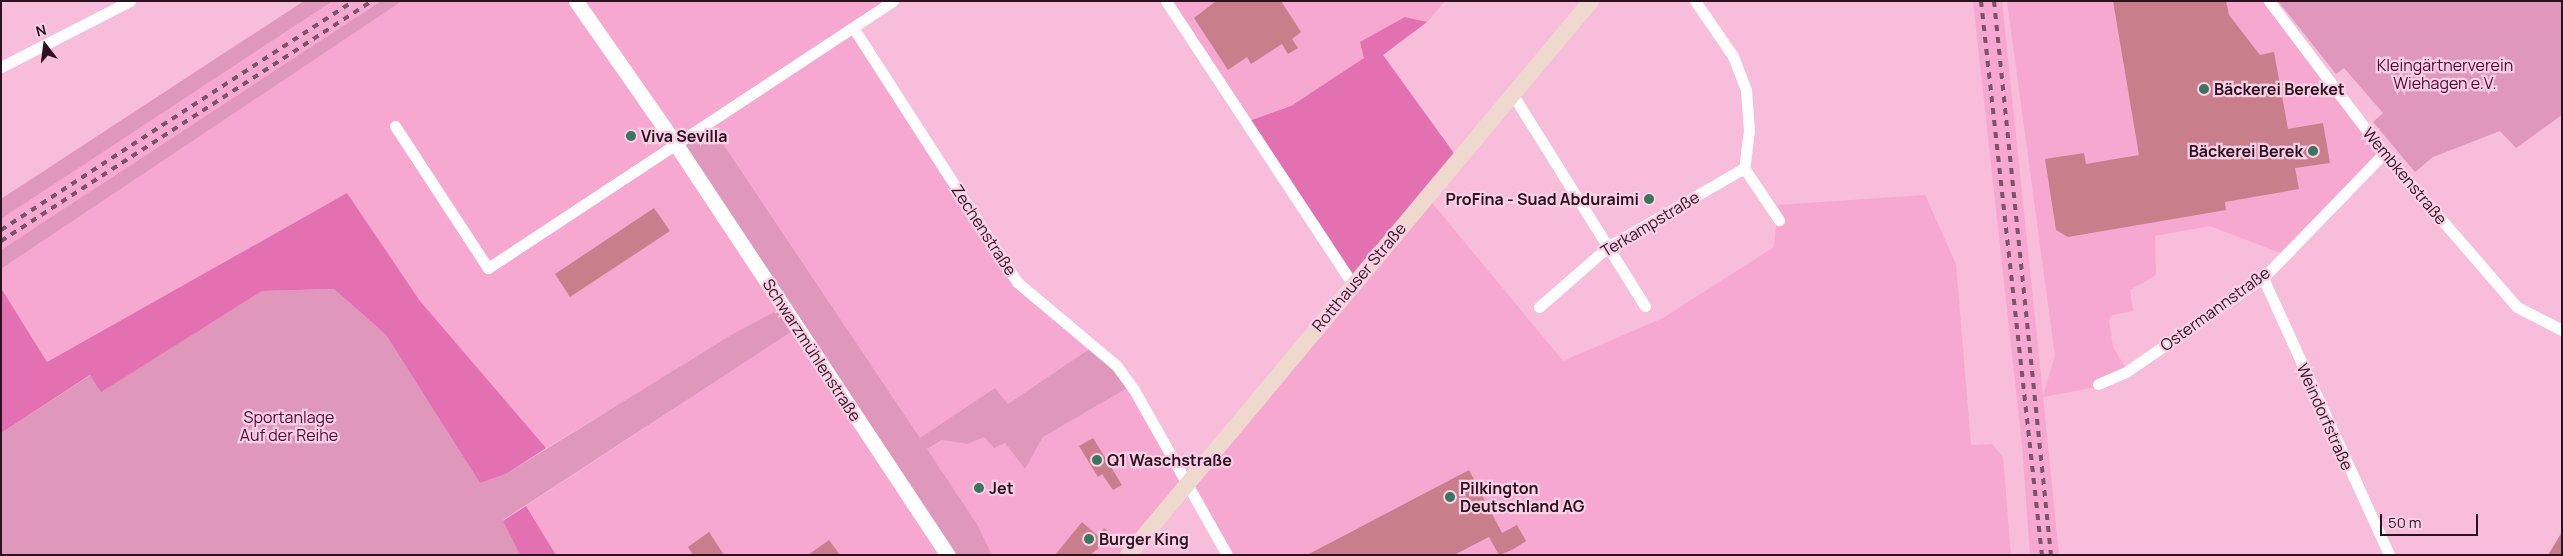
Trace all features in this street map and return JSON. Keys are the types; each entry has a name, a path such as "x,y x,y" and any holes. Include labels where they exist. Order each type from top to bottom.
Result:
{"main road":[{"name":"Rotthauser Straße","path":"1128,555 1352,283 1591,1"}],"street":[{"path":"1,67 130,1"},
{"name":"Schwarzmühlenstraße","path":"576,1 677,146 948,555"},
{"path":"395,126 488,268 677,146 854,29 893,1"},
{"path":"1166,1 1352,283"},
{"path":"1695,1 1733,56 1746,90 1749,130 1744,168 1779,220"},
{"name":"Wembkenstraße","path":"2269,1 2384,154 2517,307 2562,330"},
{"name":"Zechenstraße","path":"854,29 1017,282 1116,365 1174,456 1186,484 1227,555"},
{"path":"1512,95 1609,246 1645,306"},
{"name":"Ostermannstraße","path":"2098,384 2126,372 2264,278 2384,154"},
{"name":"Terkampstraße","path":"1539,306 1609,246 1744,168"},
{"name":"Weindorfstraße","path":"2264,278 2390,555"}],"shaded area":[{"path":"333,1 381,1 1,250 1,219"},
{"path":"402,1 890,1 681,140 778,310 546,448 420,301 347,193 47,362 1,288 1,269"},
{"path":"1170,1 1445,1 1427,22 1405,17 1364,58 1291,106 1249,121"},
{"path":"1973,1 2002,1 2043,395 2055,356 2007,1 2265,1 2380,154 2283,254 2210,226 2155,236 2156,275 2130,290 2133,311 2112,315 2109,321 2113,347 2127,370 2096,387 2043,397 2059,555 2030,555 2022,445"},
{"path":"1405,17 1427,22 1383,55 1456,156 1353,277 1249,121 1291,106 1364,58 1360,42"},
{"path":"853,32 1016,284 1091,348 1008,404 995,388 920,438 711,126"},
{"path":"347,193 420,301 546,448 506,474 480,483 386,335 334,289 262,291 101,392 90,375 1,433 1,288 47,362"},
{"path":"1925,195 1956,264 1971,445 1992,444 2003,457 2011,555 1230,555 1190,486 1428,198 1563,361 1663,318 1774,247 1778,205"},
{"path":"791,332 945,555 556,555 526,506"},
{"path":"1129,387 1184,484 1124,555 992,555 977,524 927,449 943,440 968,444 984,436 1005,443 1025,469 1043,437"},
{"path":"526,506 556,555 520,555 503,521"}],"green space":[{"path":"304,1 333,1 1,219 1,199"},
{"path":"381,1 402,1 1,269 1,250"},
{"name":"Kleingärtnerverein Wiehagen e.V.","path":"2278,1 2562,1 2562,115 2516,148 2500,131 2433,157 2415,172 2373,122 2383,113 2344,68 2336,74"},
{"path":"711,126 920,438 995,388 1008,404 1091,348 1115,367 1129,387 1043,437 1025,469 1005,443 994,448 984,437 968,444 942,440 927,449 977,524 992,555 951,555 681,147"},
{"name":"Sportanlage Auf der Reihe","path":"334,289 386,335 480,483 506,474 733,334 778,310 791,332 503,520 520,555 1,555 1,433 91,375 101,391 262,291"}],"building":[{"path":"1216,1 1281,1 1301,32 1292,39 1298,48 1288,54 1282,44 1251,64 1247,57 1228,70 1194,18"},
{"name":"Bäckerei Bereket","path":"2113,1 2226,1 2229,15 2260,55 2274,52 2288,129 2323,123 2330,163 2295,168 2299,189 2225,202 2226,210 2068,237 2056,230 2045,159 2084,153 2086,164 2139,155"},
{"path":"654,208 670,231 570,297 555,274"},
{"name":"Q1 Waschstraße","path":"1093,438 1122,485 1113,490 1102,474 1098,477 1079,446"},
{"name":"Pilkington Deutschland AG","path":"1469,470 1502,533 1517,525 1526,541 1512,550 1499,555 1489,537 1454,555 1307,555"},
{"name":"Burger King","path":"1082,522 1098,536 1104,528 1113,536 1090,555 1055,555"},
{"path":"709,532 724,555 693,555 688,547"},
{"path":"2562,532 2562,555 2548,555"},
{"path":"829,540 840,555 808,555"}],"railway":[{"path":"1,230 353,1"},
{"path":"1,241 372,1"},
{"path":"1981,1 2042,555"},
{"path":"1994,1 2051,555"}],"place":[{"name":"Bäckerei Bereket","path":"2204,89"},
{"name":"Viva Sevilla","path":"631,136"},
{"name":"Bäckerei Berek","path":"2313,151"},
{"name":"ProFina - Suad Abduraimi","path":"1649,199"},
{"name":"Q1 Waschstraße","path":"1097,460"},
{"name":"Jet","path":"979,488"},
{"name":"Pilkington Deutschland AG","path":"1450,497"},
{"name":"Burger King","path":"1089,539"}]}
